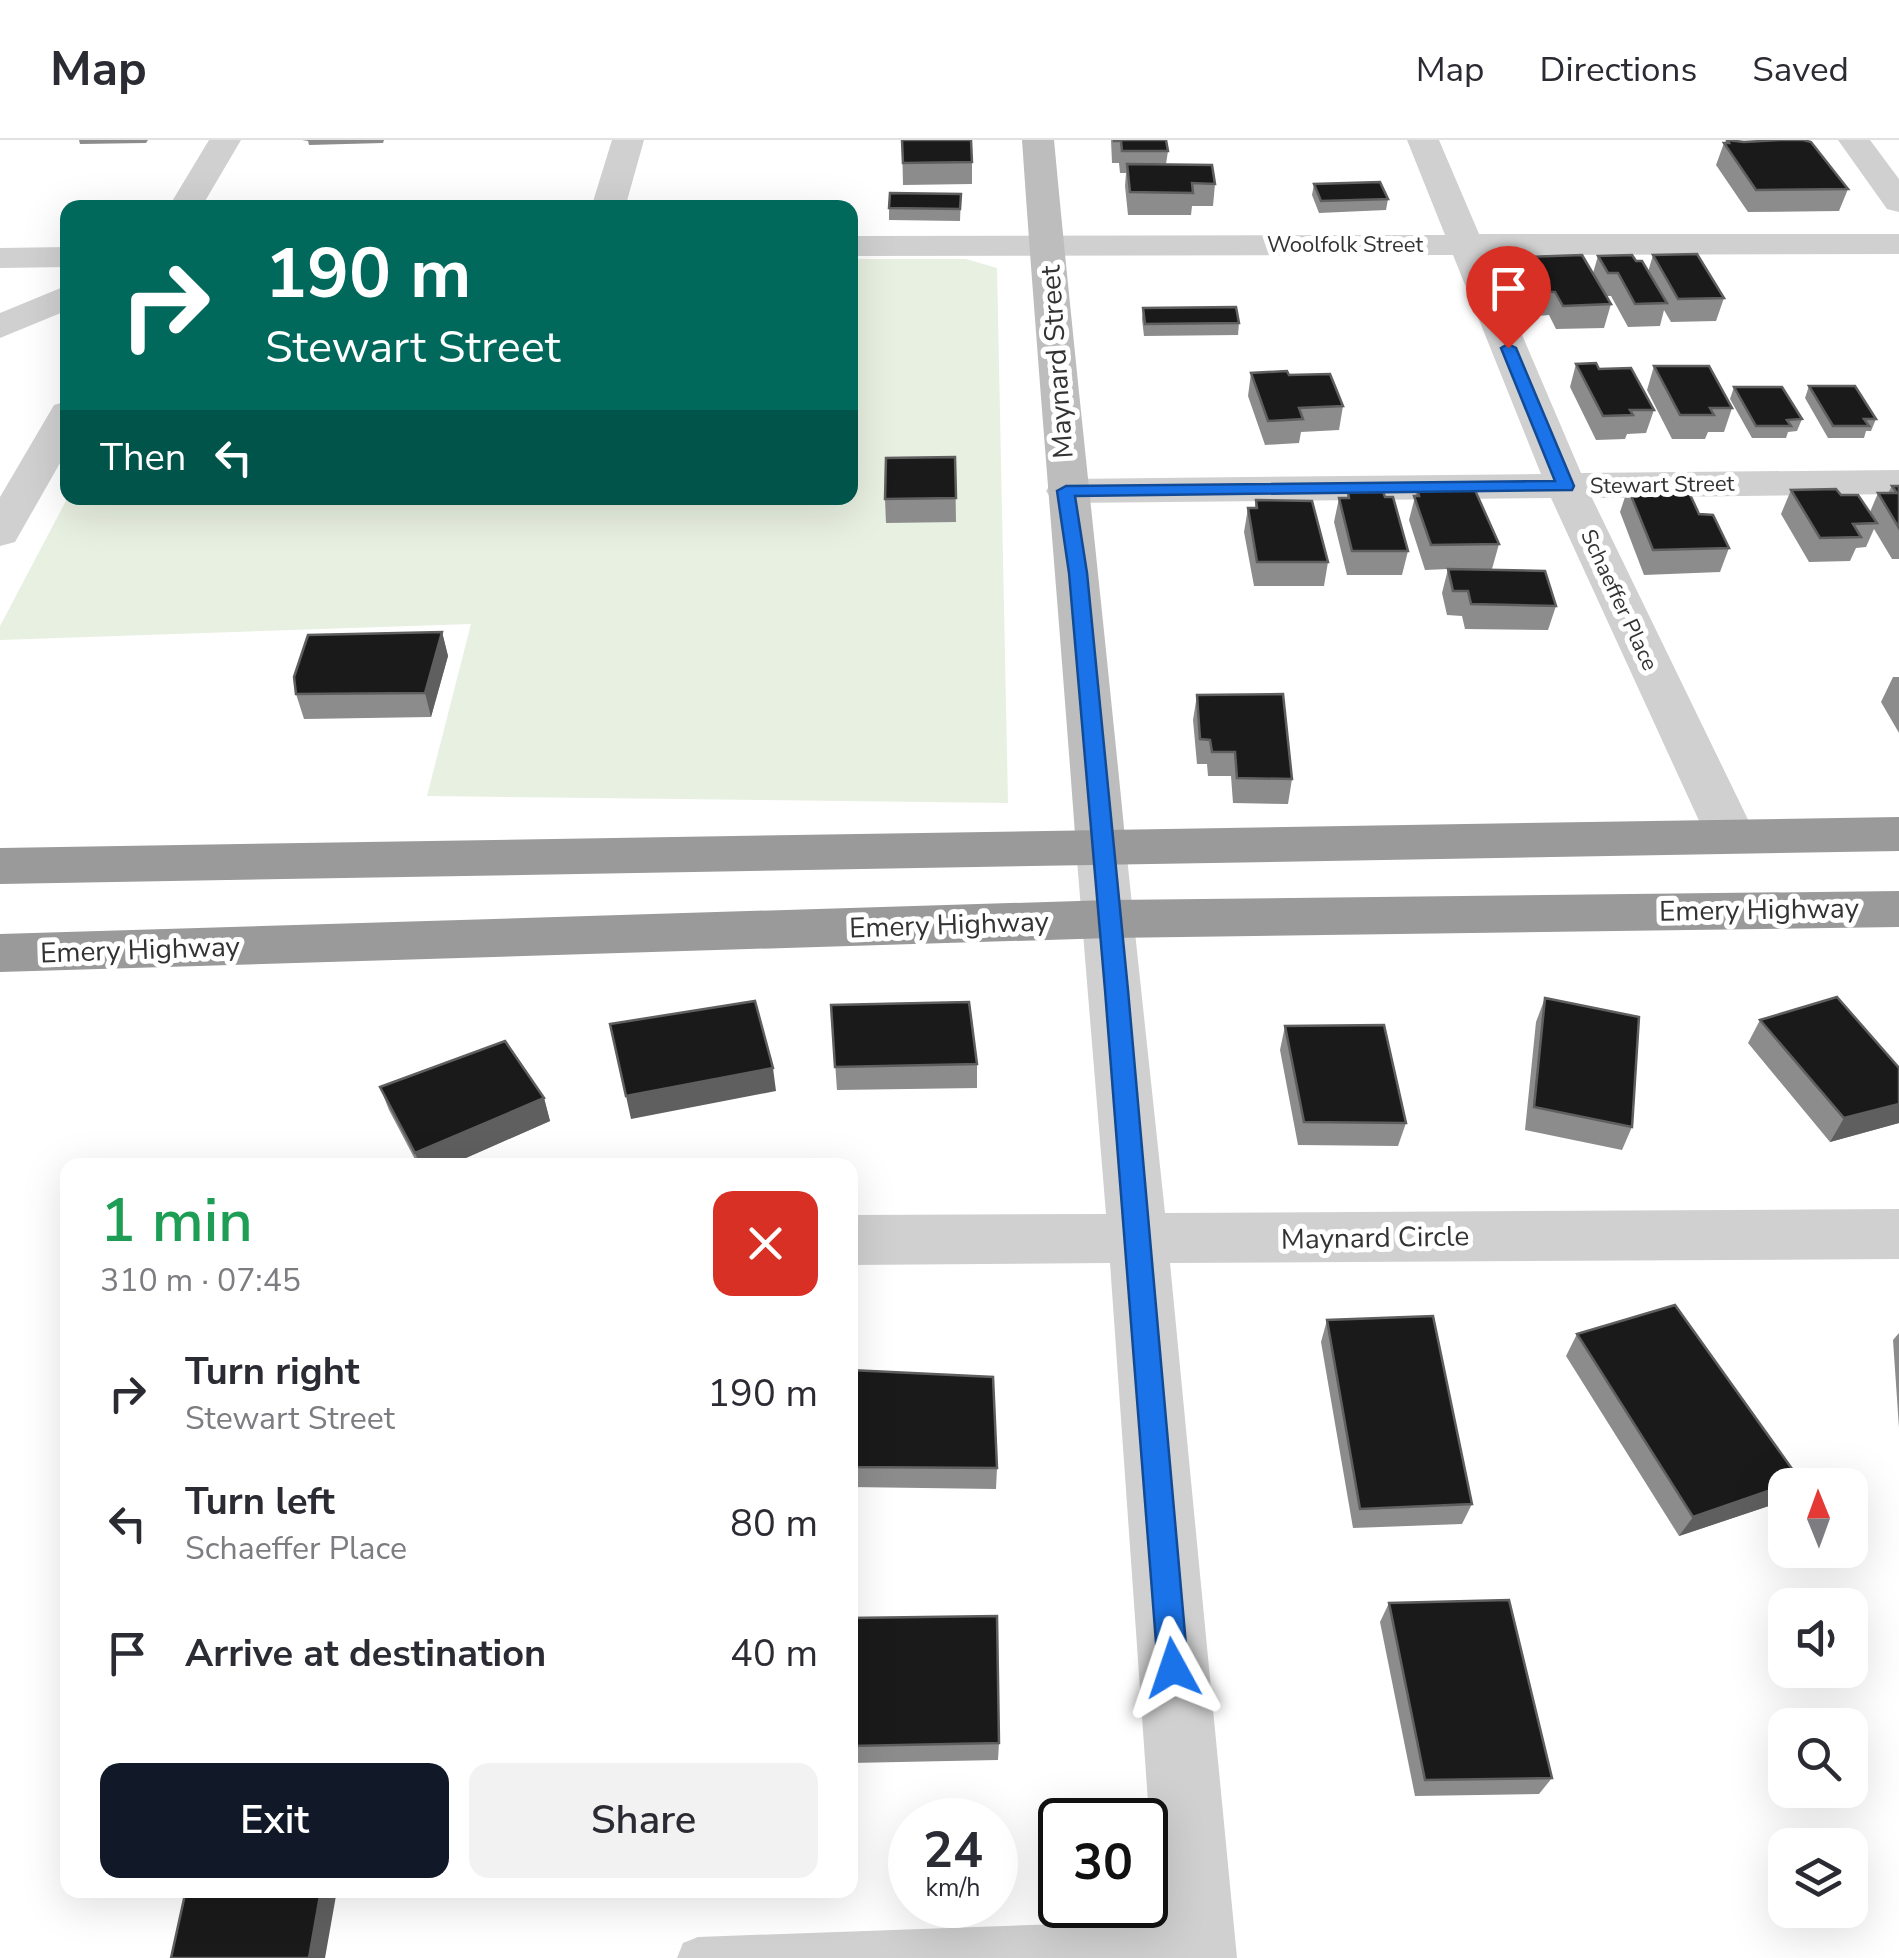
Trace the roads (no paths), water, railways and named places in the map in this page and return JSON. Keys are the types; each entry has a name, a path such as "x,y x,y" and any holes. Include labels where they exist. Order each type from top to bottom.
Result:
{"highway":[{"path":"0,866 1899,834"},
{"name":"Emery Highway","path":"0,953 1110,919 1899,908"}],"street":[{"path":"189,200 225,140"},
{"path":"610,200 628,140"},
{"name":"Maynard Street","path":"1038,140 1066,491 1078,573 1110,919 1197,1949"},
{"name":"Schaeffer Place","path":"1422,140 1566,486 1730,836"},
{"path":"1854,140 1899,202"},
{"name":"Woolfolk Street","path":"858,246 1899,244"},
{"path":"0,258 60,257"},
{"path":"0,327 60,300"},
{"path":"0,327 60,317"},
{"path":"0,534 60,428"},
{"name":"Stewart Street","path":"1066,491 1899,482"},
{"name":"Maynard Circle","path":"858,1240 1899,1234"}],"lane":[{"path":"698,1958 1197,1949"}]}
